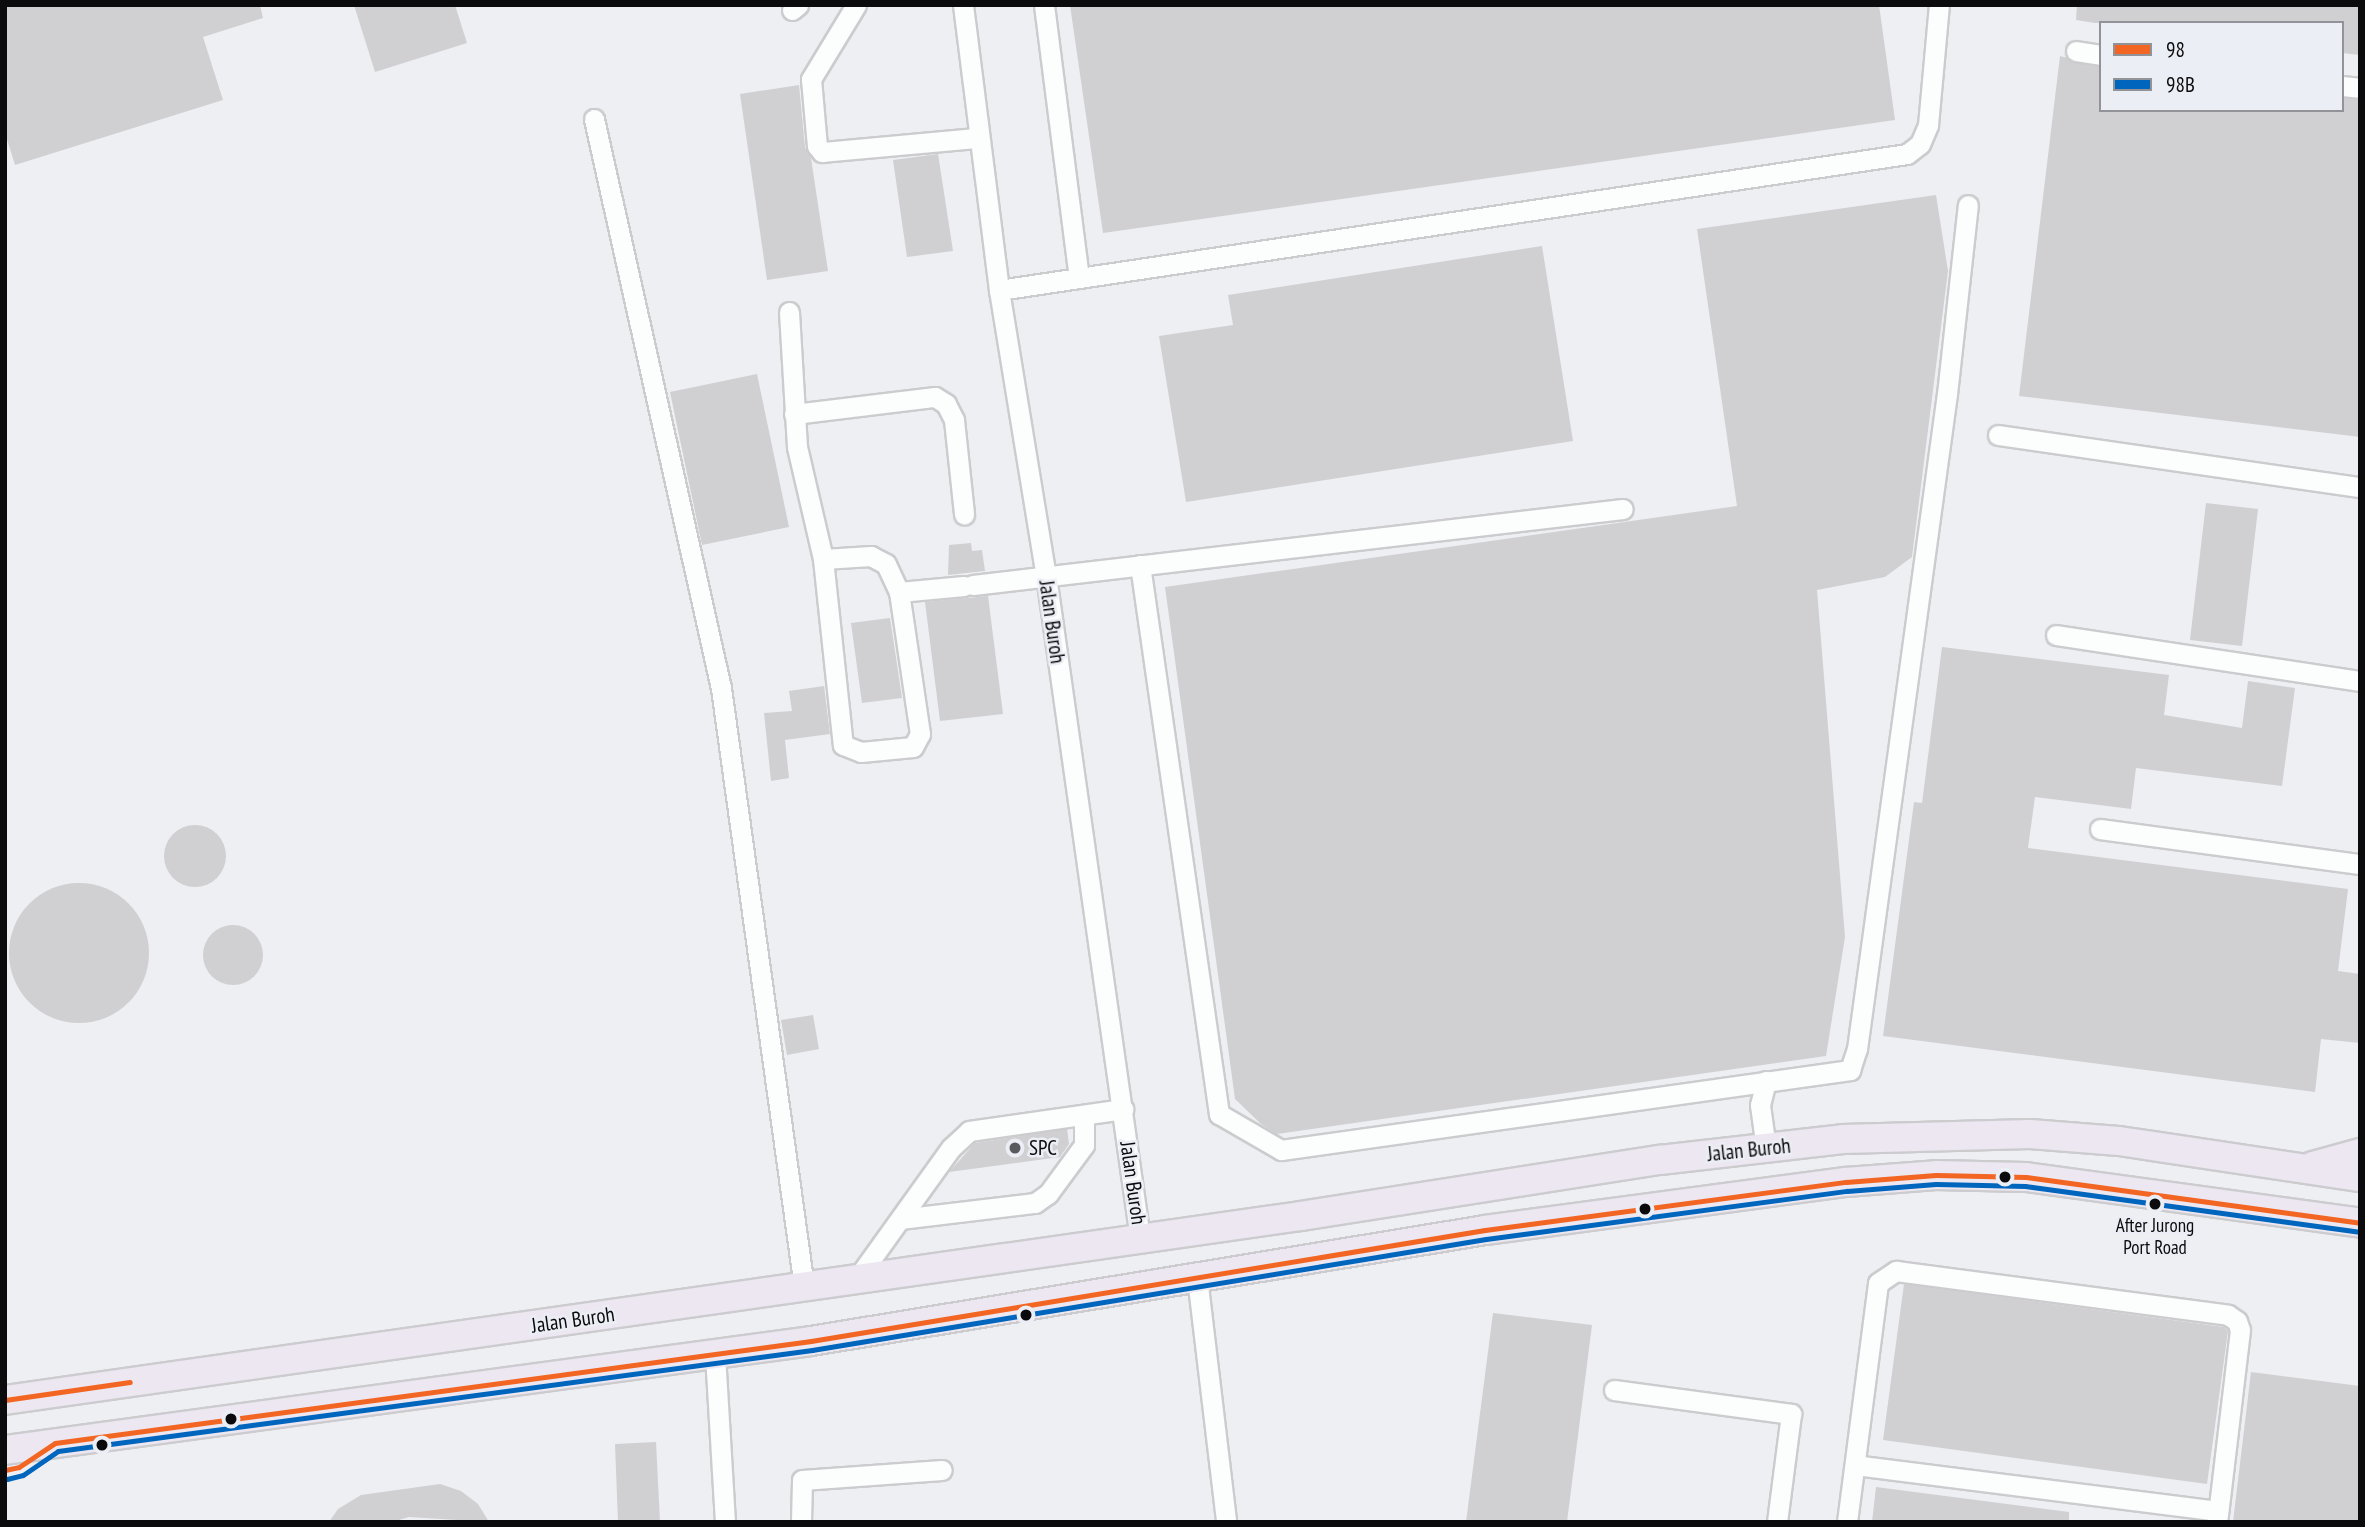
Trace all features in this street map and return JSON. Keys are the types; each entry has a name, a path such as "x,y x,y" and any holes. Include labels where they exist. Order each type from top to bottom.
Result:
{"highway":[{"name":"Jalan Buroh","path":"5,1401 856,1280 1660,1160 1766,1148 1936,1133 2030,1134 2119,1141 2360,1177"},
{"path":"2300,1170 2360,1153"},
{"name":"Jalan Buroh","path":"5,1450 715,1354 1665,1203 1936,1175 2026,1177 2094,1185 2355,1225"},
{"path":"5,1394 34,1396"},
{"path":"5,1470 19,1467 55,1443"}],"lane":[{"path":"856,5 811,79 817,146 822,152 977,138"},
{"name":"Jalan Buroh","path":"962,5 977,138 1046,576 1140,1238"},
{"path":"1044,5 1079,278"},
{"path":"999,290 1907,154 1920,144 1928,125 1939,5"},
{"path":"2077,51 2099,55"},
{"path":"594,119 721,688 804,1287"},
{"path":"1140,565 1219,1114 1281,1150 1850,1070 1855,1060 1947,394 1968,205"},
{"path":"789,312 793,414 823,559 843,745 850,750 913,747 919,741 899,592 880,559 823,559"},
{"path":"793,414 935,397 946,404 954,420 964,514"},
{"path":"1998,435 2360,487"},
{"path":"899,592 1623,509"},
{"path":"2056,635 2360,681"},
{"path":"2100,828 2360,864"},
{"path":"1766,1081 1760,1105 1766,1148"},
{"path":"856,1280 951,1148 970,1131 1123,1109"},
{"path":"900,1219 1035,1203 1048,1194 1084,1145 1084,1115"},
{"path":"1847,1522 1878,1283 1895,1271 2228,1315 2237,1321 2240,1330 2218,1516 1855,1465"},
{"path":"1197,1277 1226,1522"},
{"path":"715,1354 725,1522"},
{"path":"1614,1390 1791,1414 1777,1522"},
{"path":"802,1522 802,1480 942,1470"}],"building":[{"path":"5,5 260,5 263,18 203,37 223,100 15,165 5,133"},
{"path":"354,5 455,5 467,43 375,72"},
{"path":"1070,5 1879,5 1895,120 1103,233"},
{"path":"2077,5 2360,5 2360,55 2344,53 2344,21 2095,23 2076,20"},
{"path":"2060,56 2099,66 2099,112 2344,112 2344,98 2360,100 2360,437 2019,396"},
{"path":"799,85 805,147 811,158 828,271 767,280 740,94"},
{"path":"938,154 953,251 907,257 893,160"},
{"path":"1936,195 1948,271 1912,557 1885,577 1817,590 1845,937 1826,1056 1277,1134 1261,1124 1235,1099 1165,587 1737,506 1697,229"},
{"path":"1542,246 1573,441 1186,502 1159,336 1233,325 1228,295"},
{"path":"757,374 789,527 702,545 670,392"},
{"path":"2206,503 2258,509 2242,646 2190,640"},
{"path":"971,543 972,551 982,550 985,571 948,575 949,545"},
{"path":"988,596 1003,714 940,721 925,602"},
{"path":"890,618 902,698 862,703 851,623"},
{"path":"1942,647 2169,675 2164,715 2242,728 2248,681 2295,688 2282,786 2136,768 2131,809 2035,797 2028,848 2348,889 2338,971 2360,974 2360,1043 2321,1039 2315,1092 1883,1036 1914,802 1922,803"},
{"path":"824,686 830,734 785,740 789,778 771,781 764,713 792,711 789,691"},
{"path":"189,825 201,825 217,834 224,844 224,868 217,878 201,887 189,887 178,882 169,873 164,862 164,850 169,839 178,830"},
{"path":"79,883 106,888 129,903 144,926 149,953 144,980 129,1003 106,1018 79,1023 52,1018 29,1003 14,980 9,953 14,926 29,903 52,888"},
{"path":"227,925 239,925 258,938 263,955 261,967 250,980 239,985 227,985 208,972 203,961 203,949 216,930"},
{"path":"813,1015 819,1049 787,1055 781,1020"},
{"name":"SPC","path":"1067,1129 1069,1144 1060,1157 949,1172 975,1143"},
{"path":"1904,1284 2224,1327 2228,1331 2207,1484 1883,1440"},
{"path":"1493,1313 1592,1325 1567,1522 1466,1522"},
{"path":"2251,1372 2360,1386 2358,1522 2233,1522"},
{"path":"656,1442 660,1522 618,1522 615,1444"},
{"path":"440,1484 461,1491 478,1504 489,1522 409,1517 392,1522 329,1522 338,1509 361,1495"},
{"path":"1876,1487 2069,1512 2069,1522 1872,1522"}],"transit line":[{"name":"98","path":"5,1470 19,1467 55,1443 811,1341 1485,1230 1846,1182 1936,1175 2026,1177 2360,1223"},
{"name":"98B","path":"7,1479 23,1475 58,1451 812,1350 1486,1239 1847,1191 1936,1184 2025,1186 2359,1232"},
{"name":"98","path":"5,1400 130,1382"}],"place":[{"name":"SPC","path":"1015,1148"},
{"name":"After Jurong Port Road","path":"2155,1204"}]}
